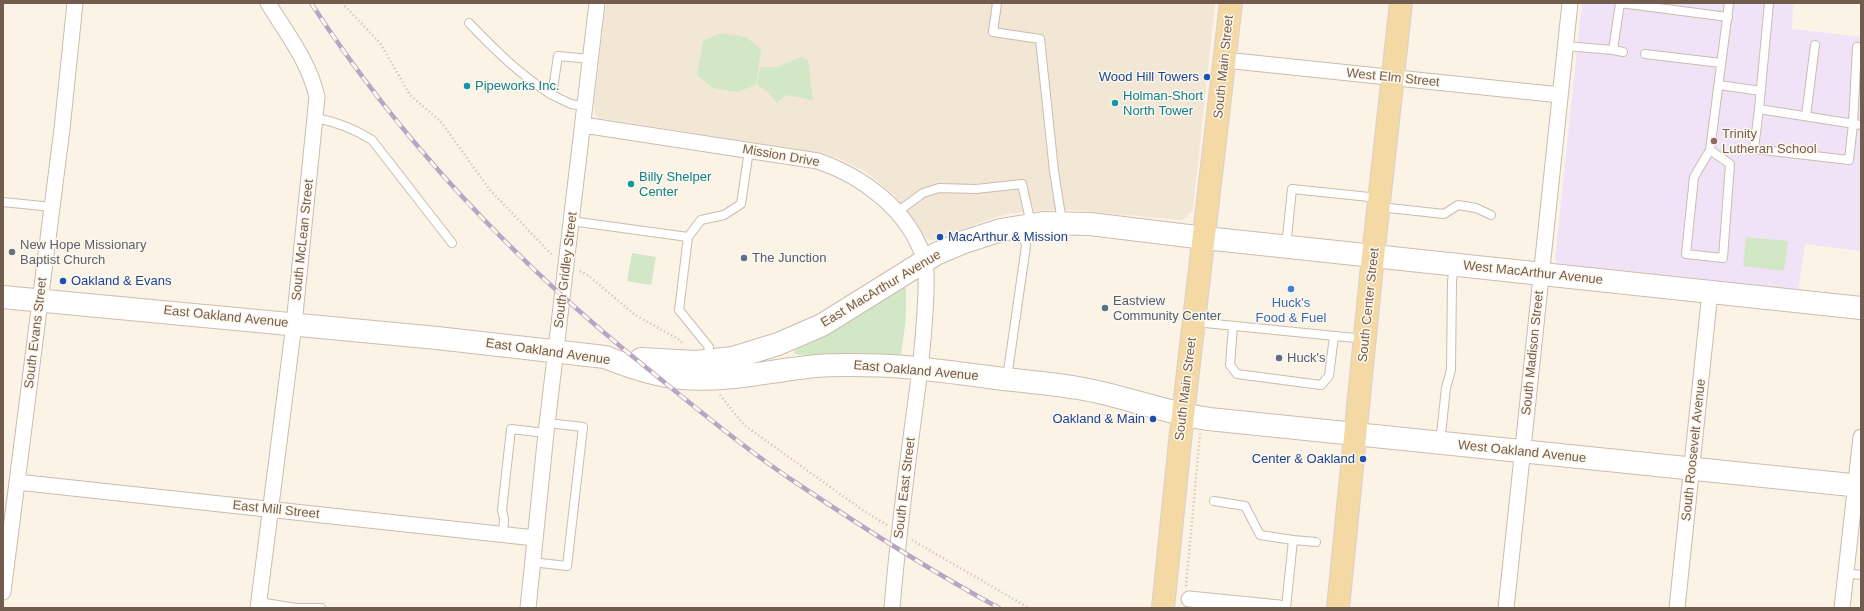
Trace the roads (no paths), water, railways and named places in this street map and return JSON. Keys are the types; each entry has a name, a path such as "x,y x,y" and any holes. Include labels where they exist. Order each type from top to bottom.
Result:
{"main road":[{"name":"South Main Street","path":"1163,608 1186,426 1194,322 1205,238 1231,3"},
{"name":"South Center Street","path":"1338,608 1401,3"},
{"name":"East MacArthur Avenue","path":"605,357 704,367 756,352 801,335 822,325 924,259 964,242 1001,230 1026,225 1062,223 1090,224 1205,238"},
{"name":"West MacArthur Avenue","path":"1205,238 1861,308"},
{"name":"East Oakland Avenue","path":"3,297 93,304 294,324 605,357"},
{"name":"East Oakland Avenue","path":"704,367 891,366 1007,379 1078,388 1121,397 1186,426"},
{"name":"West Oakland Avenue","path":"1186,426 1356,435 1859,486"}],"street":[{"name":"South Evans Street","path":"3,592 62,129 75,3"},
{"name":"South McLean Street","path":"258,605 294,324 316,118 317,96 314,84 302,56 268,3"},
{"name":"South Gridley Street","path":"528,608 546,428 597,3"},
{"name":"South Madison Street","path":"1506,608 1570,3"},
{"name":"West Elm Street","path":"1225,60 1560,95"},
{"name":"Mission Drive","path":"583,125 803,158 832,166 846,172 872,189 896,213 911,233 924,259 925,324 920,369"},
{"name":"South Roosevelt Avenue","path":"1677,608 1710,292"},
{"name":"South East Street","path":"892,608 899,532 920,369"},
{"path":"1842,608 1854,574 1861,437"},
{"name":"East Mill Street","path":"17,482 535,538"},
{"path":"1187,594 1279,608"}],"lane":[{"path":"997,3 993,32 1040,39 1054,171 1062,223"},
{"path":"1613,50 1620,3 1728,16"},
{"path":"1710,150 1730,164 1723,258 1686,254 1694,177 1710,150 1729,3"},
{"path":"1769,3 1754,149 1849,160 1857,124 1857,47"},
{"path":"468,23 502,58 531,82 570,104 585,106"},
{"path":"1806,116 1815,45"},
{"path":"1565,46 1623,52"},
{"path":"1644,54 1721,64"},
{"path":"552,95 558,56 590,59"},
{"path":"1719,85 1761,91"},
{"path":"1759,109 1857,124"},
{"path":"316,118 336,122 355,129 372,140 452,243"},
{"path":"704,367 709,347 679,310 688,237 701,220 724,215 741,204 749,150"},
{"path":"896,213 923,193 939,188 976,189 1022,184 1026,225 1026,246 1007,379"},
{"path":"1286,247 1292,189 1444,214 1458,206 1476,208 1491,215"},
{"path":"3,202 52,207"},
{"path":"571,221 688,237"},
{"path":"1440,444 1446,388 1451,370 1452,281 1454,265"},
{"path":"1194,322 1366,339"},
{"path":"1233,326 1230,365 1236,374 1321,384 1329,376 1334,336"},
{"path":"503,534 504,519 502,510 511,429 583,427 567,566 532,562"},
{"path":"1214,501 1245,506 1260,534 1316,542"},
{"path":"1286,608 1294,540"},
{"path":"258,605 321,608"}],"railway":[{"path":"311,3 347,56 425,155 467,202 511,247 604,333 707,417 782,473 898,549 999,608"}],"place":[{"name":"Wood Hill Towers","path":"1207,77"},
{"name":"Pipeworks Inc.","path":"467,86"},
{"name":"Holman-Short North Tower","path":"1115,103"},
{"name":"Trinity Lutheran School","path":"1714,141"},
{"name":"Billy Shelper Center","path":"631,184"},
{"name":"MacArthur & Mission","path":"940,237"},
{"name":"New Hope Missionary Baptist Church","path":"12,252"},
{"name":"The Junction","path":"744,258"},
{"name":"Oakland & Evans","path":"63,281"},
{"name":"Huck's Food & Fuel","path":"1291,289"},
{"name":"Eastview Community Center","path":"1105,308"},
{"name":"Huck's","path":"1279,358"},
{"name":"Oakland & Main","path":"1153,419"},
{"name":"Center & Oakland","path":"1363,459"}]}
